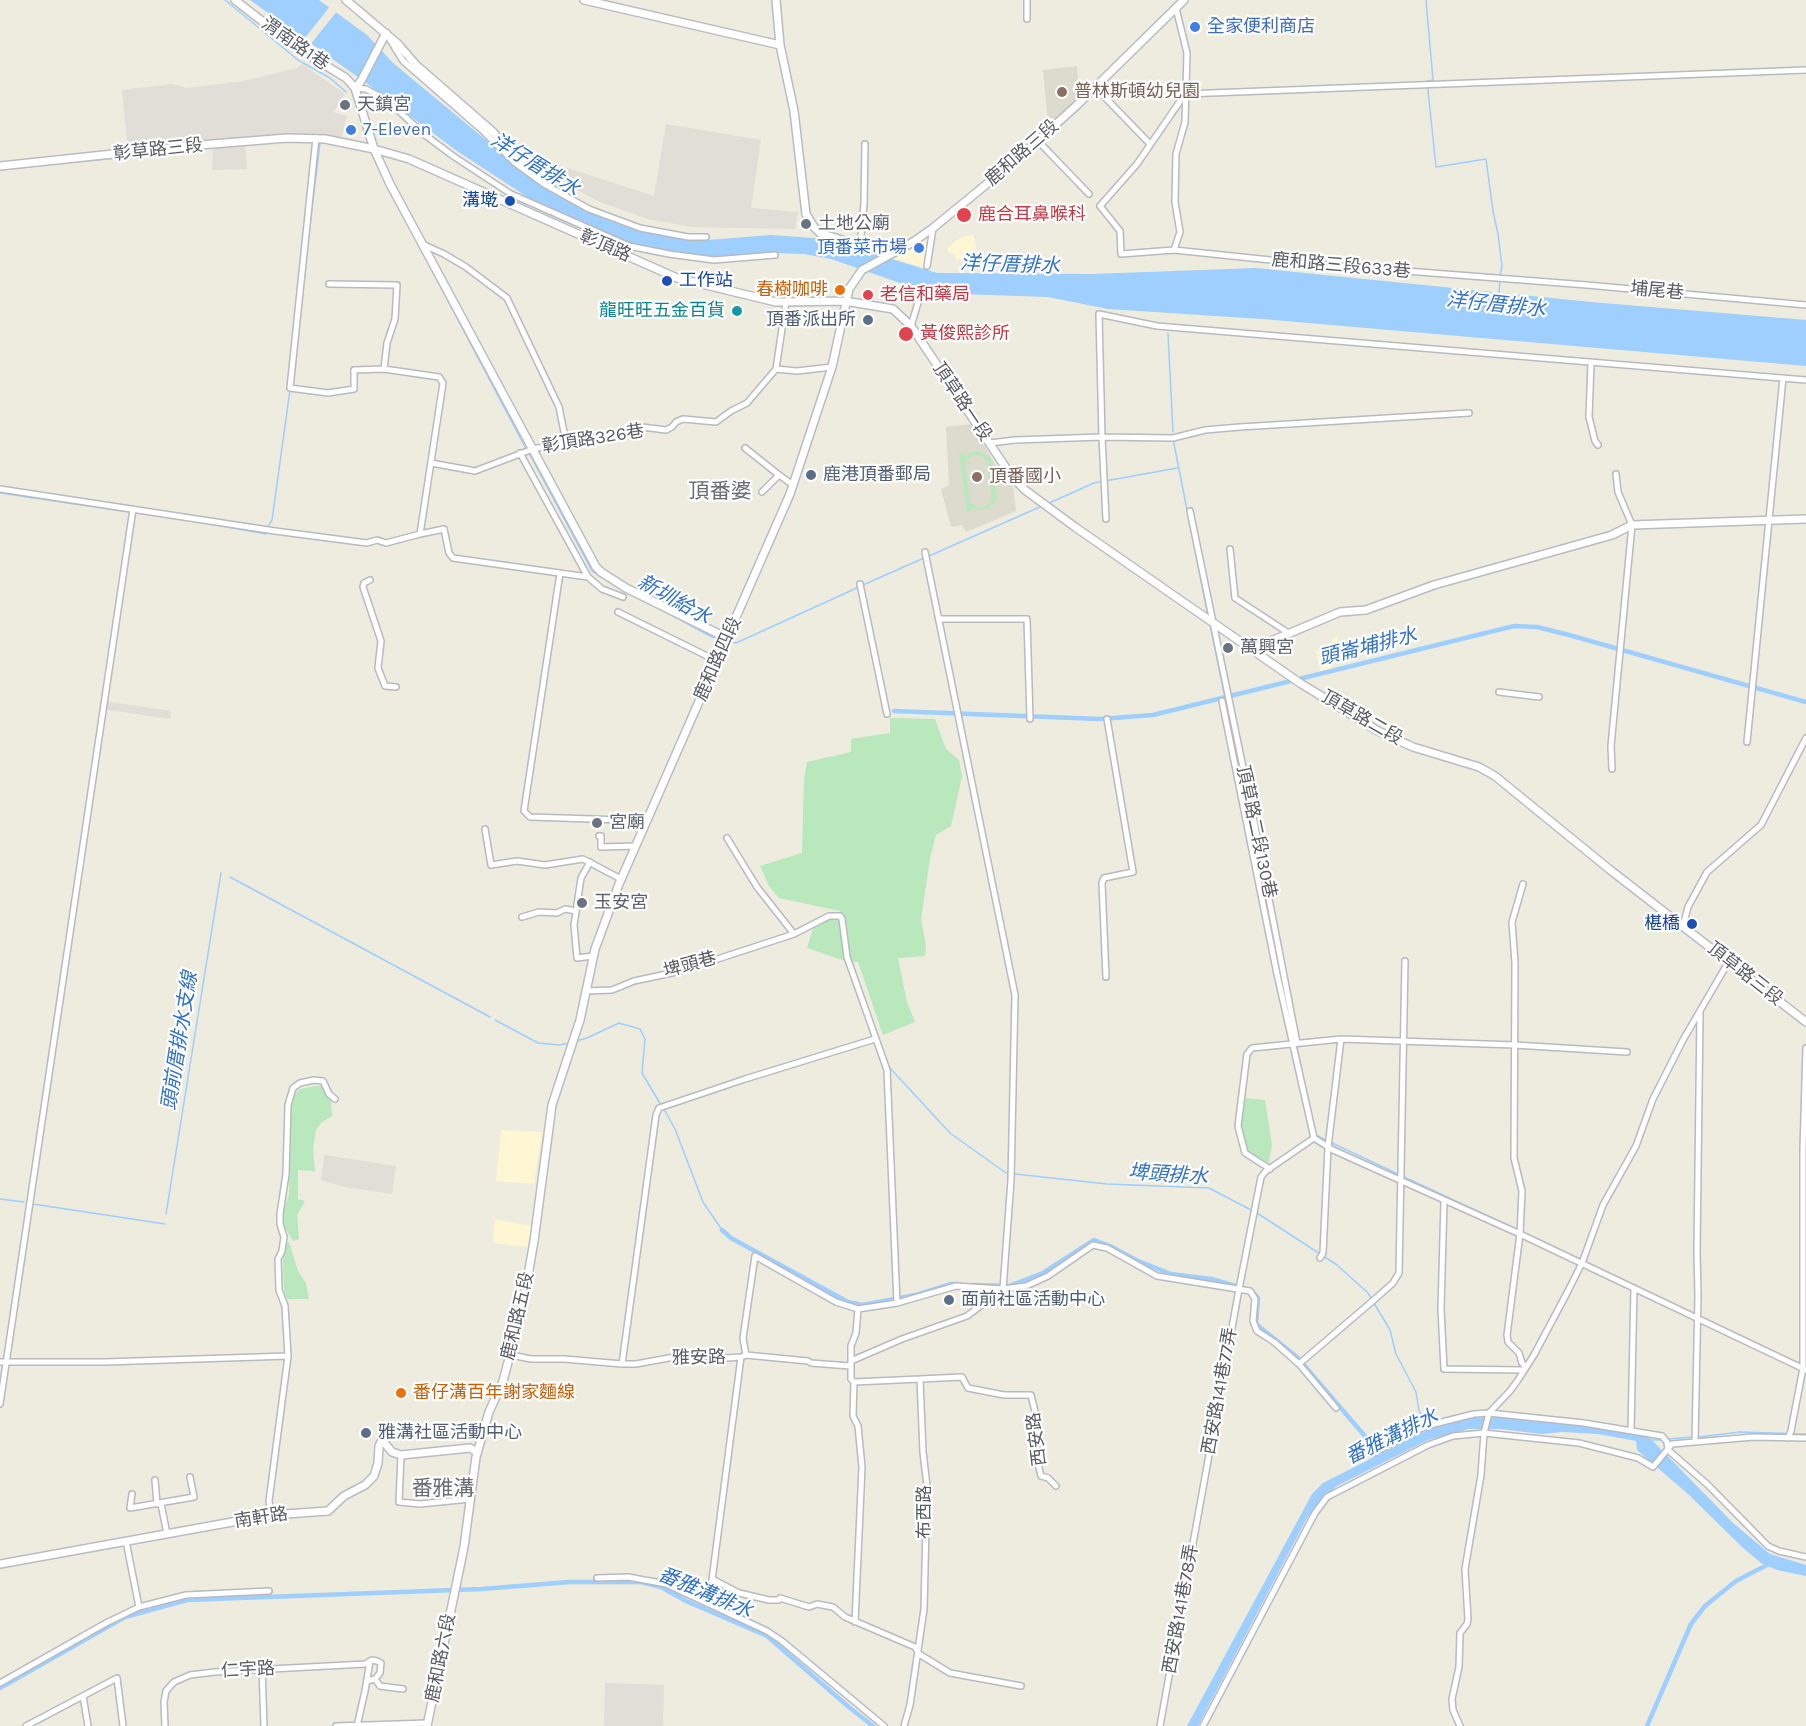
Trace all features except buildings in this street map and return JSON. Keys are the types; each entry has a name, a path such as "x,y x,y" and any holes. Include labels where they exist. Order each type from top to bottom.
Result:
{"street":[{"name":"渭南路1巷","path":"235,0 294,46 346,78 355,88"},
{"path":"346,0 398,44 416,65 493,132 514,155 529,168 552,181"},
{"path":"584,0 780,45"},
{"path":"776,0 780,45 794,111 806,214 820,232 891,254"},
{"path":"1027,0 1027,20"},
{"name":"鹿和路三段","path":"857,276 868,266 933,228 1038,141 1184,0"},
{"path":"1174,250 1180,232 1175,202 1176,154 1185,122 1187,53 1176,8"},
{"path":"355,88 386,33"},
{"path":"386,33 403,61 482,130 515,163 544,184 589,209 640,228 688,237 706,237"},
{"path":"1185,94 1806,70"},
{"path":"1095,87 1150,144 1185,94"},
{"path":"355,88 371,149 405,208 588,578 602,589 623,597"},
{"path":"355,88 366,89 388,101 425,135 511,194 629,246 669,255 714,260 776,255"},
{"name":"彰草路三段","path":"0,166 188,146 287,138 316,138"},
{"path":"316,138 290,388 328,393 354,389 354,370 384,369 439,377 443,382 420,534"},
{"name":"彰頂路","path":"316,138 409,159 677,278 725,291 786,302 845,301"},
{"path":"1038,141 1089,194"},
{"path":"860,246 864,204 865,144"},
{"name":"鹿和路三段633巷","path":"1150,144 1137,164 1100,206 1120,231 1121,254 1174,250 1290,262 1508,279"},
{"path":"927,266 933,228"},
{"path":"422,244 466,267 507,298 559,407 566,442"},
{"name":"鹿和路四段","path":"572,1043 593,956 608,909 793,485 832,367 845,301 857,276"},
{"name":"埔尾巷","path":"1508,279 1806,305"},
{"path":"329,284 397,285 395,319 387,343 384,369"},
{"path":"911,326 920,296"},
{"name":"頂草路一段","path":"845,301 893,309 911,326 1014,479 1041,502"},
{"path":"786,302 776,369 797,371 832,367"},
{"path":"1106,519 1101,437 1099,314 1157,326 1806,380"},
{"path":"1591,363 1589,417 1598,445"},
{"name":"彰頂路326巷","path":"431,463 475,471 527,451 566,442 623,435 642,427 666,430 676,422 683,420 716,422 747,403 776,369"},
{"path":"1746,742 1783,378"},
{"path":"990,443 1101,437 1173,438 1205,430 1228,428 1469,413"},
{"path":"745,448 793,485"},
{"path":"527,451 591,560 601,572 626,588 727,638"},
{"path":"1612,769 1611,746 1632,525 1618,492 1616,474"},
{"path":"762,492 780,475"},
{"path":"0,489 367,543 378,540 386,543 444,529 449,553 453,558 588,578"},
{"name":"頂草路二段","path":"1041,502 1300,682 1378,731 1413,747 1479,767 1495,776 1683,926"},
{"path":"0,1404 3,1362 133,509"},
{"name":"頂草路二段130巷","path":"1190,512 1267,886 1295,1043"},
{"path":"1252,649 1340,612 1366,610 1434,585 1612,535 1632,525 1806,519"},
{"path":"1230,549 1235,598 1290,634"},
{"path":"925,552 1015,995 1011,1180 1003,1289"},
{"path":"560,573 524,812 530,817 623,820 643,831"},
{"path":"370,580 364,583 363,587 381,641 378,668 385,686 396,687"},
{"path":"860,584 887,714"},
{"path":"618,612 717,661"},
{"path":"939,619 1028,619 1030,716"},
{"path":"1499,692 1539,697"},
{"path":"1222,701 1314,1138 1328,1147 1520,1234 1805,1369"},
{"path":"1107,719 1133,872 1104,878 1102,884 1107,977"},
{"path":"1683,926 1688,907 1707,872 1761,825 1806,738"},
{"path":"485,829 491,865 517,861 545,865 583,859 621,879"},
{"path":"599,836 601,836 601,847 636,846"},
{"path":"727,838 757,887 794,934"},
{"path":"590,862 580,878 574,926 577,958 593,956"},
{"path":"1523,884 1512,922 1515,963 1514,1158 1522,1191 1520,1234 1507,1335 1508,1342 1519,1353 1524,1369"},
{"path":"522,917 539,912 556,913 565,909 576,910"},
{"name":"埤頭巷","path":"586,991 612,990 633,981 681,971 794,934 829,916 840,916 847,957 875,1039"},
{"name":"頂草路三段","path":"1683,926 1806,1022"},
{"path":"1301,1363 1393,1283 1399,1273 1405,961"},
{"path":"1460,1726 1453,1710 1452,1700 1459,1667 1460,1633 1468,1619 1465,1569 1481,1475 1484,1433 1489,1413 1510,1391 1524,1369 1582,1263 1603,1204 1628,1162 1653,1099 1729,962"},
{"path":"1695,1438 1700,1011"},
{"path":"622,1364 655,1119 659,1108 875,1039 887,1070 897,1303"},
{"path":"1322,1255 1328,1147 1341,1039"},
{"path":"1314,1138 1270,1169 1245,1153 1238,1126 1247,1054 1252,1048 1341,1039 1515,1045 1627,1052"},
{"name":"鹿和路五段","path":"455,1589 477,1452 511,1355 522,1311 552,1105 572,1043"},
{"path":"1790,1435 1805,1369 1803,1149 1806,1048"},
{"path":"271,1515 269,1501 288,1356 285,1306 279,1290 278,1259 284,1237 280,1214 286,1174 288,1105 293,1088 300,1083 314,1080 323,1081 329,1094 335,1099"},
{"name":"西安路141巷77弄","path":"1202,1493 1253,1216 1262,1177 1270,1169"},
{"path":"1443,1201 1441,1309 1444,1369 1524,1369"},
{"path":"708,1603 755,1256 837,1302 858,1309 897,1303 956,1286 1003,1289 1026,1286 1048,1276 1093,1245 1107,1248 1157,1276 1250,1292 1254,1296 1253,1321 1257,1331 1301,1363 1336,1408"},
{"path":"1632,1430 1634,1288"},
{"name":"雅安路","path":"511,1355 531,1359 564,1359 622,1364 636,1364 685,1355 743,1356 811,1363 851,1363 902,1339 967,1316 1003,1289"},
{"path":"858,1309 856,1333 851,1346 851,1379 855,1382 920,1379"},
{"path":"3,1362 105,1362 288,1356"},
{"name":"西安路","path":"920,1379 962,1377 968,1388 1004,1395 1031,1395 1038,1428 1037,1459 1041,1476 1048,1478 1056,1486"},
{"name":"布西路","path":"904,1726 910,1706 924,1609 927,1486 920,1379"},
{"path":"855,1382 853,1416 858,1426 862,1467 855,1622"},
{"path":"1371,1454 1426,1426 1474,1414 1489,1413 1632,1430 1666,1440 1668,1450 1708,1485 1768,1546 1806,1557"},
{"path":"1203,1726 1315,1513 1327,1497 1428,1445 1453,1436 1484,1433 1579,1443 1638,1458 1653,1467 1672,1444 1695,1438 1790,1435 1806,1438"},
{"name":"南軒路","path":"0,1564 271,1515 292,1512 324,1512 332,1508 344,1496 365,1485 374,1476 382,1440 392,1452 400,1455"},
{"path":"470,1499 420,1504 399,1502 400,1455 470,1448 477,1452"},
{"path":"132,1494 130,1508 194,1497 190,1477"},
{"path":"155,1480 167,1534"},
{"name":"西安路141巷78弄","path":"1160,1726 1202,1493"},
{"path":"126,1541 139,1607"},
{"path":"597,1578 628,1577 666,1584 776,1635 885,1726"},
{"path":"711,1579 739,1593 759,1598 779,1600 780,1598 809,1607 817,1604 833,1607 855,1622 912,1645 918,1654 950,1673 1021,1686"},
{"name":"鹿和路六段","path":"428,1724 455,1589"},
{"path":"0,1683 139,1607 186,1595 269,1591"},
{"path":"357,1726 370,1661 377,1660 381,1664 380,1673 375,1679 367,1681"},
{"name":"仁宇路","path":"165,1726 165,1696 168,1688 174,1682 190,1675 365,1664 370,1661"},
{"path":"262,1669 264,1726"},
{"path":"26,1726 117,1678 123,1726"},
{"path":"375,1679 380,1686 403,1689"},
{"path":"83,1696 87,1726"},
{"path":"336,1726 428,1724"}],"shaded area":[{"path":"302,64 345,94 333,112 347,116 341,139 316,138 128,153 122,90 172,84 186,88 244,81 297,68"},
{"name":"普林斯頓幼兒園","path":"1077,66 1079,99 1048,124 1043,70"},
{"path":"666,124 761,140 751,208 798,212 795,229 692,227 648,219 600,202 552,177 517,155 518,152 654,196"},
{"path":"245,145 247,169 212,170 213,148"},
{"path":"973,234 980,264 970,265 967,258 956,260 954,253 950,254 947,249 958,239"},
{"name":"頂番菜市場","path":"927,239 923,267 896,259 897,256"},
{"name":"頂番國小","path":"971,424 997,467 1013,486 1016,511 966,532 962,525 951,527 941,489 949,485 946,427"},
{"path":"1337,635 1339,655 1330,659 1331,669 1321,674 1316,650 1325,650"},
{"path":"104,701 171,711 170,719 102,709"},
{"path":"501,1130 542,1132 534,1184 496,1181"},
{"path":"324,1155 396,1166 392,1194 345,1187 321,1180"},
{"path":"495,1219 531,1226 528,1247 493,1243"},
{"path":"605,1683 664,1685 663,1726 604,1726"}],"green space":[{"path":"978,451 991,458 997,500 988,508 978,510 972,508 972,511 967,512 959,454 963,453 964,456","holes":["972,455 979,455 986,459 992,498 988,505 982,507 977,507 970,502 965,462"]},
{"path":"890,718 935,719 946,749 959,760 962,777 951,826 936,835 930,859 921,919 926,945 925,956 898,958 907,1002 915,1022 883,1035 858,962 845,961 807,948 813,929 830,919 839,920 840,911 779,898 769,886 760,866 802,853 804,780 807,762 851,752 851,739 890,733"},
{"path":"324,1086 331,1100 332,1116 322,1122 316,1130 313,1150 315,1171 298,1170 298,1199 305,1201 297,1215 299,1239 293,1241 283,1224 284,1210 289,1195 290,1117 293,1096 300,1089"},
{"path":"1243,1098 1265,1100 1272,1145 1269,1163 1245,1150 1240,1132"},
{"path":"289,1242 298,1271 306,1283 309,1299 287,1299 284,1290 283,1260 286,1243"}],"water":[{"name":"洋仔厝排水","path":"250,0 319,0 367,35 393,63 515,164 589,209 696,241 771,235 827,239 937,273 1092,274 1256,268 1591,302 1806,320 1806,366 1262,319 1108,309 1048,297 929,293 831,259 804,254 776,253 724,259 669,254 630,245 535,202 457,151"},
{"path":"1502,1417 1592,1427 1650,1438 1733,1523 1770,1554 1806,1565 1806,1576 1777,1570 1761,1563 1688,1494 1637,1450 1636,1441 1598,1434 1562,1432 1542,1434 1501,1429 1469,1429 1428,1440 1337,1486 1323,1498 1307,1518 1198,1726 1187,1726 1312,1494 1323,1483 1433,1427 1469,1418"}],"pier":[{"path":"331,5 338,10 310,45 304,39"}],"waterway":[{"path":"225,0 298,60 330,78 346,92"},
{"path":"1426,0 1433,80 1427,81 1436,167 1486,159 1502,266 1500,275"},
{"path":"305,266 320,143"},
{"path":"42,165 181,152"},
{"name":"新圳給水","path":"408,225 526,449"},
{"name":"洋仔厝排水","path":"1499,293 1500,280"},
{"path":"1168,333 1173,432"},
{"path":"268,527 272,520 290,390"},
{"path":"1173,439 1208,616"},
{"name":"新圳給水","path":"529,453 592,571 602,577"},
{"name":"新圳給水","path":"1047,504 1094,483 1177,468"},
{"path":"0,493 129,512"},
{"name":"新圳給水","path":"929,556 1042,506"},
{"path":"134,512 171,518"},
{"path":"205,523 266,534 266,531"},
{"name":"新圳給水","path":"863,585 924,558"},
{"name":"新圳給水","path":"729,641 736,643 859,587"},
{"name":"新圳給水","path":"664,611 712,637 724,640"},
{"path":"1210,624 1278,957"},
{"name":"頭崙埔排水","path":"894,711 1100,719 1153,715 1514,626 1537,627 1569,635 1806,702"},
{"name":"頭前厝排水支線","path":"166,1214 221,873"},
{"name":"頭前厝排水支線","path":"230,877 490,1017"},
{"name":"頭前厝排水支線","path":"495,1020 538,1043 559,1045 569,1043"},
{"name":"頭前厝排水支線","path":"576,1041 619,1023 640,1029 645,1039 642,1073 661,1105"},
{"path":"1296,1044 1302,1072"},
{"name":"埤頭排水","path":"890,1068 950,1133 1006,1173 1107,1184 1209,1188 1253,1211"},
{"name":"頭前厝排水支線","path":"664,1109 675,1129 703,1202 722,1230"},
{"path":"1316,1135 1327,1141"},
{"path":"1332,1143 1398,1174"},
{"path":"1402,1176 1518,1230"},
{"name":"頭前厝排水支線","path":"0,1199 24,1202"},
{"name":"頭前厝排水支線","path":"33,1204 165,1224"},
{"name":"埤頭排水","path":"1257,1213 1337,1265 1368,1293 1390,1330 1396,1354 1416,1392 1419,1411 1426,1423"},
{"path":"722,1230 731,1238 848,1302 862,1305 958,1284"},
{"path":"973,1285 1009,1286 1043,1273 1094,1240 1171,1274 1211,1279 1243,1288"},
{"name":"番雅溝排水","path":"1251,1290 1258,1298 1256,1324 1297,1357 1370,1442 1376,1455"},
{"path":"1698,1437 1740,1432 1806,1434"},
{"path":"1668,1439 1693,1437"},
{"path":"1650,1440 1663,1440"},
{"path":"1647,1726 1691,1624 1705,1606 1736,1581 1771,1563"},
{"name":"番雅溝排水","path":"0,1688 125,1617 187,1600 482,1589 569,1582 641,1582 661,1587 686,1601 767,1636 873,1726"}],"place":[{"name":"全家便利商店","path":"1195,27"},
{"name":"普林斯頓幼兒園","path":"1062,92"},
{"name":"天鎮宮","path":"345,105"},
{"name":"7-Eleven","path":"351,130"},
{"name":"溝墘","path":"510,201"},
{"name":"鹿合耳鼻喉科","path":"964,215"},
{"name":"土地公廟","path":"806,224"},
{"name":"頂番菜市場","path":"919,248"},
{"name":"工作站","path":"667,281"},
{"name":"春樹咖啡","path":"840,290"},
{"name":"老信和藥局","path":"868,295"},
{"name":"龍旺旺五金百貨","path":"737,311"},
{"name":"頂番派出所","path":"868,320"},
{"name":"黃俊熙診所","path":"906,334"},
{"name":"鹿港頂番郵局","path":"811,475"},
{"name":"頂番國小","path":"977,477"},
{"name":"萬興宮","path":"1228,648"},
{"name":"宮廟","path":"597,823"},
{"name":"玉安宮","path":"582,903"},
{"name":"椹橋","path":"1692,924"},
{"name":"面前社區活動中心","path":"949,1300"},
{"name":"番仔溝百年謝家麵線","path":"401,1393"},
{"name":"雅溝社區活動中心","path":"366,1433"}],"district":[{"name":"頂番婆","path":"720,492"},
{"name":"番雅溝","path":"443,1489"}]}
